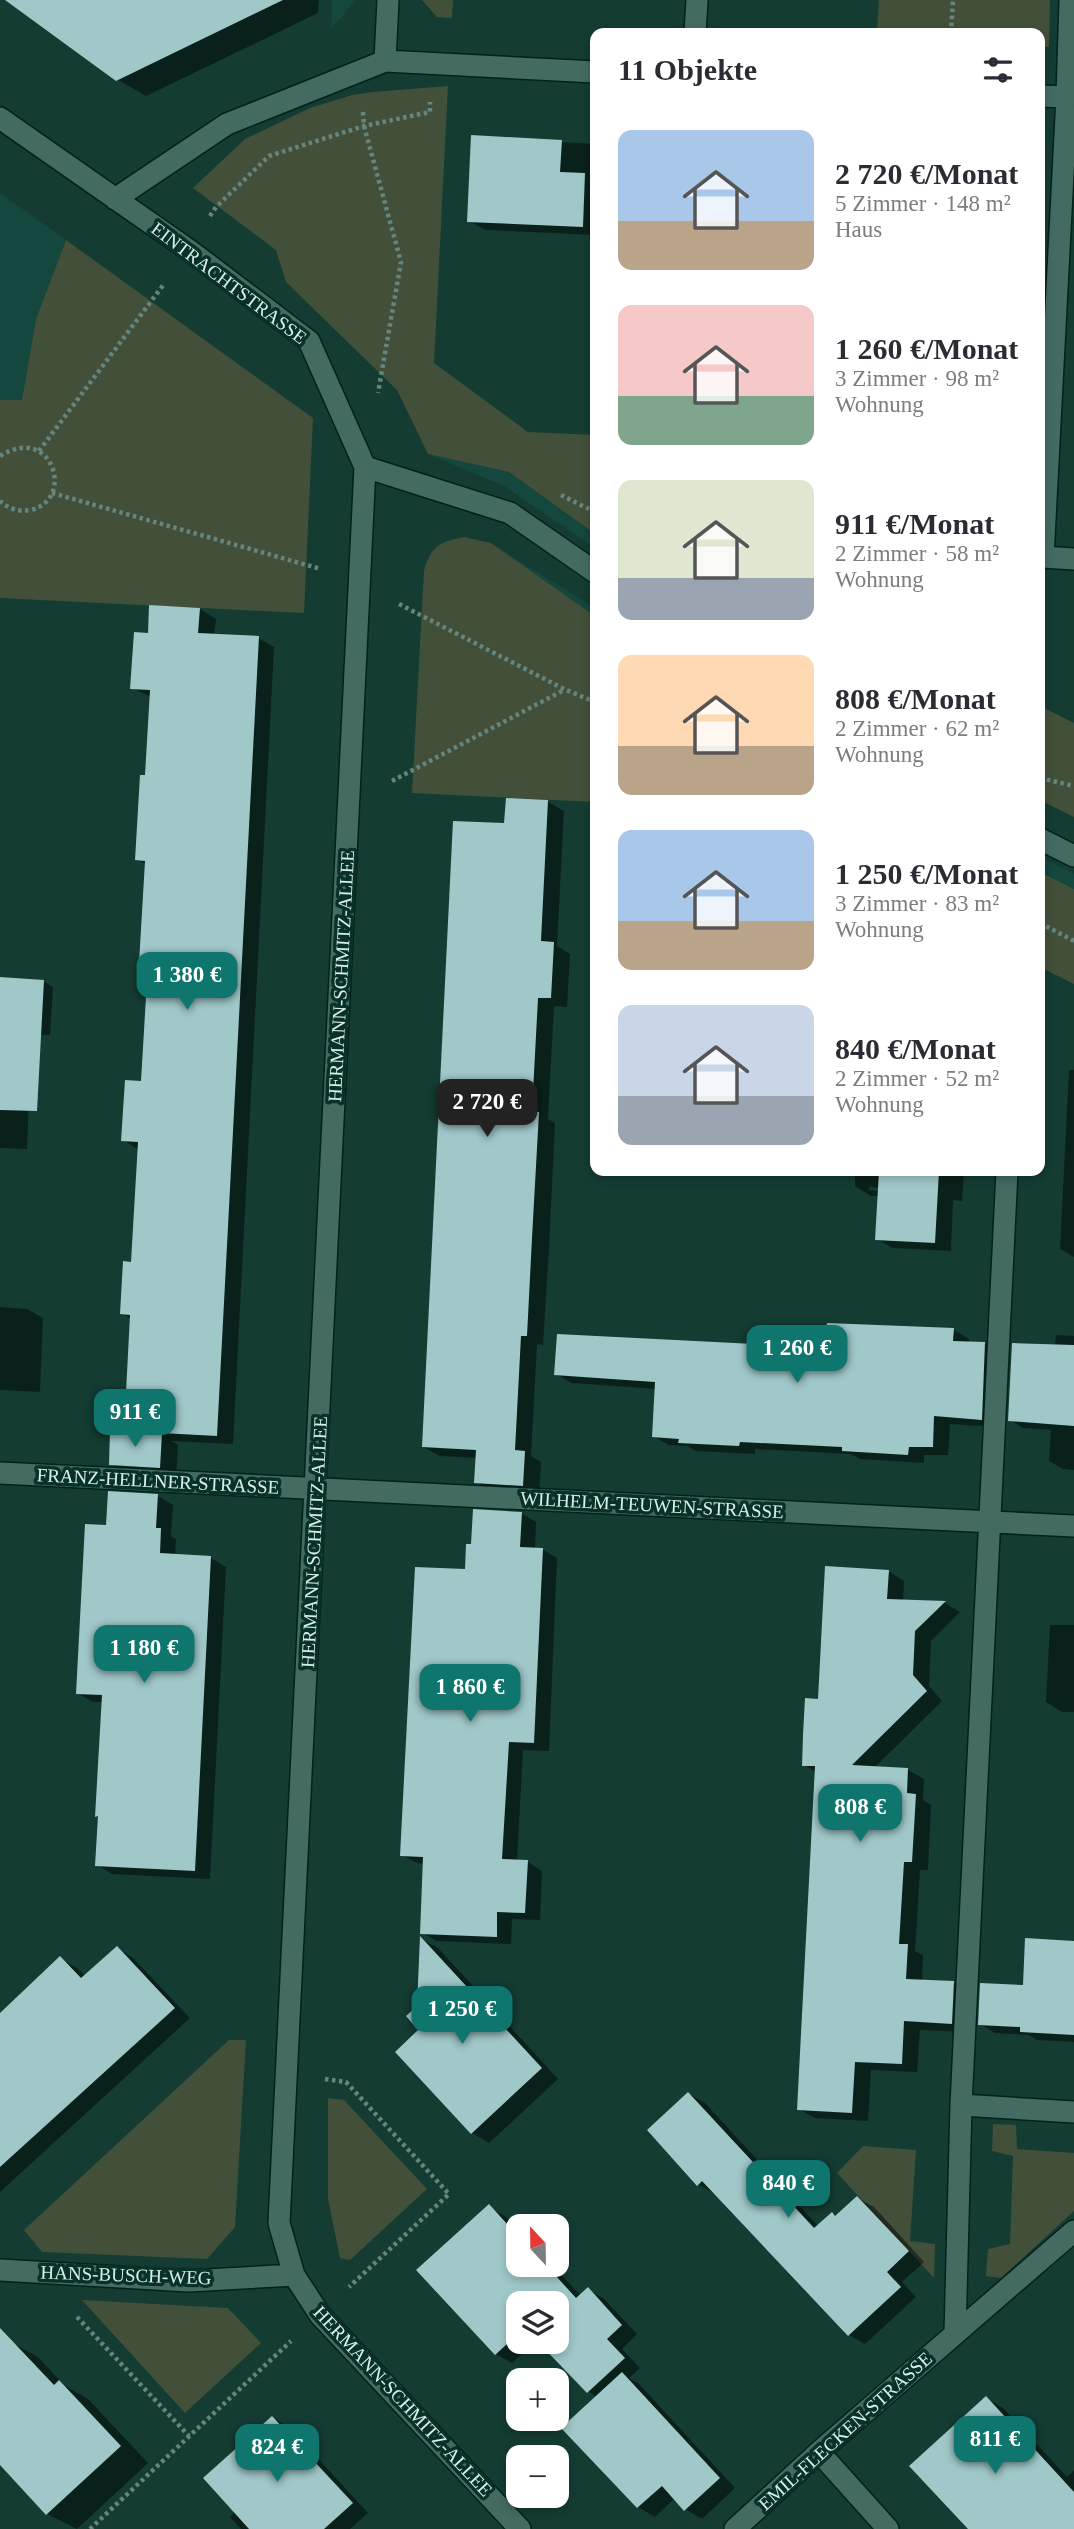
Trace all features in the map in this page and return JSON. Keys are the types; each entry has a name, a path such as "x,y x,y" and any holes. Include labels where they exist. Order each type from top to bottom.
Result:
{"street":[{"path":"385,61 388,0"},
{"path":"695,28 697,0"},
{"path":"1045,519 1070,0"},
{"path":"115,200 227,124 385,61 590,72"},
{"path":"1045,96 1067,97"},
{"name":"EINTRACHTSTRASSE","path":"0,118 189,250 309,341 365,467"},
{"path":"365,467 510,513 590,569"},
{"name":"HERMANN-SCHMITZ-ALLEE","path":"365,467 279,2223 294,2275 320,2315 520,2529"},
{"path":"1045,557 1074,559"},
{"path":"1045,842 1074,856"},
{"path":"955,2334 961,2105 1007,1176"},
{"name":"FRANZ-HELLNER-STRASSE","path":"0,1473 316,1489"},
{"name":"WILHELM-TEUWEN-STRASSE","path":"316,1489 1074,1526"},
{"path":"961,2105 1074,2112"},
{"name":"EMIL-FLECKEN-STRASSE","path":"735,2529 819,2452 1074,2231"},
{"name":"HANS-BUSCH-WEG","path":"0,2270 189,2281 294,2275"},
{"path":"819,2452 888,2529"}],"path":[{"path":"951,28 953,0"},
{"path":"377,401 401,262 363,126 363,92 385,61"},
{"path":"39,451 189,250 216,207 269,156 363,126 430,112 431,62"},
{"path":"0,456 19,447 39,451 46,457 55,474 52,493 39,507 29,510 10,509 0,501"},
{"path":"52,493 305,563 359,583 564,690 590,700"},
{"path":"349,803 564,690"},
{"path":"1045,779 1074,786"},
{"path":"1045,926 1074,941"},
{"path":"90,2529 449,2194 346,2082 286,2074"},
{"path":"71,2274 67,2306 189,2436"}],"shaded area":[{"path":"332,0 356,0 331,29"},
{"path":"0,193 66,240 36,319 22,401 0,400"},
{"path":"428,454 509,472 590,530 590,545 504,486"},
{"path":"491,543 590,605 590,612"},
{"path":"1045,859 1074,874 1074,889 1045,874"}],"green space":[{"path":"422,0 453,0 452,18 437,17"},
{"path":"879,0 1050,0 1049,47 1045,47 1045,28 877,28"},
{"path":"448,86 434,363 528,432 590,435 590,530 509,472 428,454 397,390 286,282 276,250 193,188 245,139 310,108 352,95"},
{"path":"66,240 313,418 304,613 0,598 0,400 22,400 36,319"},
{"path":"464,537 491,543 590,612 590,802 412,793 424,571 437,546"},
{"path":"1045,708 1074,723 1074,817 1045,802"},
{"path":"1045,874 1074,889 1074,984 1045,970"},
{"path":"229,2040 246,2040 235,2227 207,2259 42,2252 24,2230"},
{"path":"328,2098 344,2100 427,2189 350,2260 340,2258 328,2199"},
{"path":"993,2124 1016,2125 1017,2149 1074,2153 1074,2211 1001,2278 986,2276 988,2249 1010,2244 1013,2156 992,2151"},
{"path":"863,2146 916,2150 910,2241 935,2244 934,2278 837,2173"},
{"path":"82,2300 228,2308 261,2343 185,2413"}],"building":[{"path":"5,0 283,0 116,81"},
{"path":"471,135 562,140 560,172 585,173 583,227 467,222"},
{"path":"149,605 200,608 198,633 259,636 217,1436 124,1431 130,1315 120,1314 123,1261 131,1262 138,1142 121,1141 125,1080 141,1081 147,980 138,980 145,861 135,860 140,775 145,775 150,690 130,689 134,632 148,633"},
{"path":"506,798 548,800 541,941 554,942 551,998 538,998 532,1111 539,1112 527,1336 521,1336 515,1450 525,1451 523,1486 474,1483 476,1450 422,1447 453,821 504,823"},
{"path":"0,977 44,980 37,1111 0,1110"},
{"path":"879,1176 939,1176 935,1243 875,1240"},
{"path":"827,1323 954,1328 953,1341 985,1342 982,1420 934,1416 933,1447 909,1447 908,1455 842,1451 842,1447 740,1442 739,1446 678,1443 679,1439 652,1437 655,1382 554,1375 557,1334 772,1345 773,1327 826,1329"},
{"path":"1012,1343 1074,1345 1074,1426 1008,1421"},
{"path":"110,1430 162,1433 160,1468 109,1465"},
{"path":"108,1491 158,1494 156,1528 161,1528 160,1553 211,1556 195,1871 95,1866 102,1695 76,1694 85,1524 106,1525"},
{"path":"473,1509 522,1512 520,1547 543,1548 534,1743 509,1742 502,1859 528,1860 525,1913 497,1912 497,1937 420,1934 423,1857 400,1856 415,1567 465,1569 466,1544 471,1544"},
{"path":"825,1566 889,1570 887,1599 946,1601 915,1631 913,1675 927,1691 852,1765 908,1768 907,1793 916,1794 912,1862 904,1862 899,1944 908,1944 906,1979 954,1981 952,2024 904,2021 902,2064 855,2062 852,2113 797,2110 815,1766 802,1766 803,1735 805,1698 818,1699"},
{"path":"420,1936 542,2068 471,2134 395,2052 418,2030 406,2016 417,2006"},
{"path":"1025,1938 1074,1941 1074,2035 1020,2032 1020,2027 978,2025 980,1983 1023,1985"},
{"path":"117,1946 175,2008 0,2167 0,2013 60,1956 81,1978"},
{"path":"688,2092 814,2228 832,2212 835,2216 857,2196 909,2251 887,2272 901,2287 848,2336 702,2181 697,2186 647,2130"},
{"path":"489,2204 506,2223 506,2277 557,2277 576,2298 588,2287 622,2325 607,2339 625,2358 587,2393 569,2374 569,2368 563,2368 550,2354 569,2354 569,2291 506,2291 506,2345 495,2355 416,2270"},
{"path":"0,2328 54,2385 59,2380 121,2446 46,2515 0,2465"},
{"path":"622,2372 720,2478 684,2511 662,2486 637,2508 564,2431 569,2431 569,2421"},
{"path":"986,2396 1074,2492 1074,2529 968,2529 909,2466"},
{"path":"272,2416 353,2503 324,2529 249,2529 203,2478"}]}
